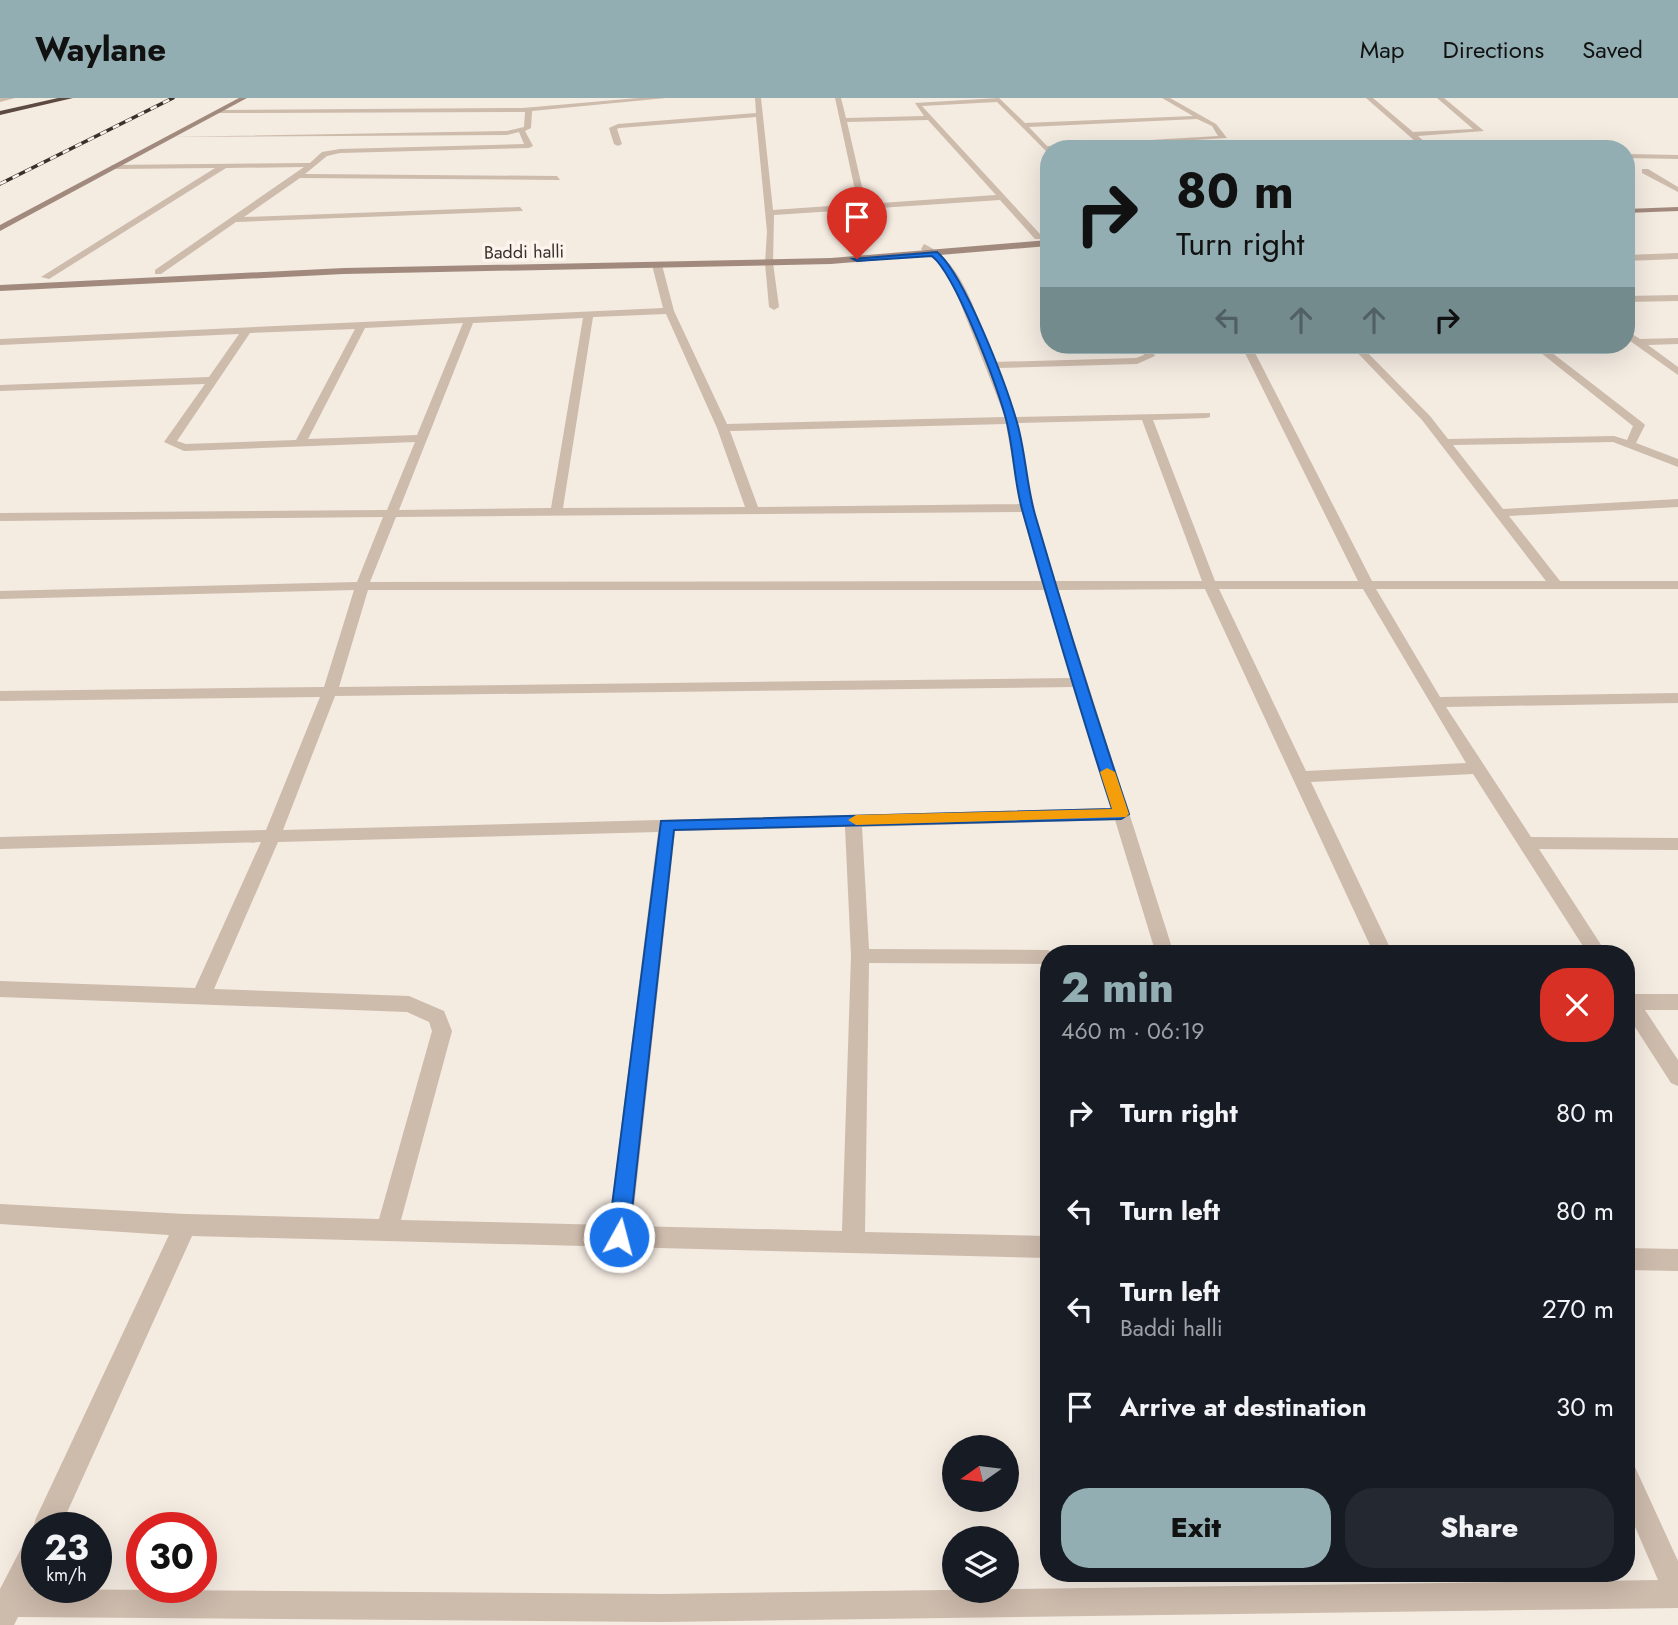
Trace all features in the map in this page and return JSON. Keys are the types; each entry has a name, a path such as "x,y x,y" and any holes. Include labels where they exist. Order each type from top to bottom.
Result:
{"highway":[{"path":"0,103 32,98"},
{"path":"0,113 69,98"}],"street":[{"path":"0,103 12,98"},
{"path":"0,228 244,98"},
{"path":"219,111 526,109 663,98"},
{"path":"758,98 769,214 769,260 774,307"},
{"path":"838,98 863,208"},
{"path":"929,98 917,106 1040,234"},
{"path":"1165,98 1214,125 1223,138 1194,140"},
{"path":"1369,98 1418,140"},
{"path":"1410,134 1480,131 1440,98"},
{"path":"922,104 999,100 1040,143"},
{"path":"170,137 522,131 527,128 529,110 526,109"},
{"path":"618,144 613,128 618,126 759,116"},
{"path":"1023,125 1199,117"},
{"path":"844,120 928,118"},
{"path":"158,272 298,176 325,154 340,151 528,146 522,131"},
{"path":"1635,156 1678,157"},
{"path":"114,167 312,165"},
{"path":"46,277 224,166"},
{"path":"1645,171 1678,190"},
{"path":"298,176 557,178"},
{"path":"769,214 1003,197"},
{"path":"1635,204 1678,203"},
{"path":"231,220 520,209"},
{"path":"1635,211 1678,209"},
{"path":"929,250 1040,237"},
{"name":"Baddi halli","path":"0,288 344,271 657,265 1040,243"},
{"path":"929,250 945,263 959,287 1011,419 1027,508 1078,682 1162,945"},
{"path":"1635,258 1678,256"},
{"path":"0,279 371,263 769,260"},
{"path":"657,265 669,311 723,428 753,511"},
{"path":"1635,299 1678,298"},
{"path":"0,342 669,311"},
{"path":"556,514 589,314"},
{"path":"201,996 272,837 330,691 362,586 470,319"},
{"path":"300,443 362,324"},
{"path":"247,330 170,442 174,446 184,448 422,438"},
{"path":"1637,342 1678,341"},
{"path":"1637,342 1678,372"},
{"path":"989,365 1137,361 1150,356 1149,354"},
{"path":"1251,354 1367,585 1435,702 1592,945"},
{"path":"1364,354 1446,442 1556,585"},
{"path":"1548,354 1639,425 1632,443"},
{"path":"0,388 213,380"},
{"path":"723,428 1206,415"},
{"path":"1146,416 1209,583 1380,945"},
{"path":"1446,442 1614,439 1632,443 1678,463"},
{"path":"1500,513 1678,503"},
{"path":"0,517 391,516 1027,508"},
{"path":"0,595 362,586 1209,583 1678,585"},
{"path":"0,696 1078,682"},
{"path":"1435,702 1678,698"},
{"path":"1300,777 1478,768"},
{"path":"0,843 1121,814"},
{"path":"853,820 860,956 853,1243"},
{"path":"619,1237 667,825"},
{"path":"1526,843 1678,844"},
{"path":"860,956 1040,957"},
{"path":"0,989 409,1004 437,1017 442,1031 387,1231"},
{"path":"1635,1000 1678,1002"},
{"path":"1635,1012 1678,1077"},
{"path":"0,1214 185,1225 1040,1247"},
{"path":"53,1512 185,1225"},
{"path":"1635,1259 1678,1260"},
{"path":"21,1578 4,1610 662,1608 1678,1594 1635,1496"}],"railway":[{"path":"0,184 173,98"}],"slow traffic":[{"path":"856,820 1121,814 1107,772"}],"route":[{"path":"619,1237 667,825 1121,814 1078,682 1027,508 1011,419 959,287 945,263 934,253 857,259"}]}
